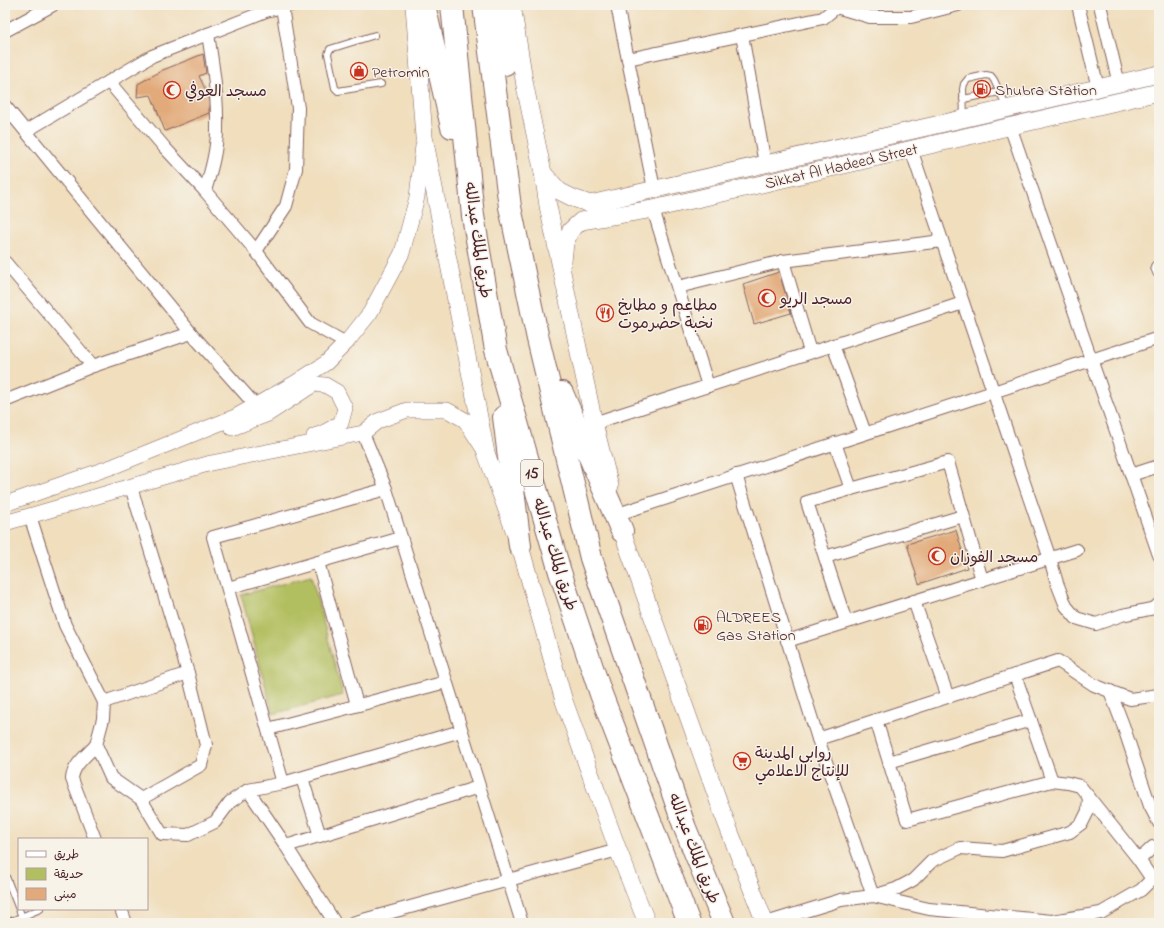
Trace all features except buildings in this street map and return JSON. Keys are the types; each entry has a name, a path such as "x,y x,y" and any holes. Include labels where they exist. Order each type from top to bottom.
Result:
{"highway":[{"path":"424,5 473,216"},
{"name":"طريق الملك عبدالله","path":"452,5 473,216 496,350 560,572 601,694 689,923"},
{"name":"طريق الملك عبدالله","path":"484,5 510,207 538,339 591,558 685,828 724,923"},
{"path":"502,5 510,207"},
{"path":"538,339 620,522"},
{"path":"496,350 520,546"}],"main road":[{"path":"414,5 424,137 486,453 520,546 564,701 618,850 647,923"},
{"path":"512,5 525,86 562,276 594,423 620,522 726,822 765,923"},
{"name":"Sikkat Al Hadeed Street","path":"562,276 565,243 571,230 592,211 654,189 1159,74"},
{"name":"Sikkat Al Hadeed Street","path":"543,174 559,191 573,198 592,211 653,209 1159,92"}],"street":[{"path":"5,32 53,5"},
{"path":"617,5 654,189"},
{"path":"628,59 823,18 837,6 870,17 911,17 958,5"},
{"path":"1078,5 1098,88"},
{"path":"1100,5 1119,84"},
{"path":"26,131 152,56 266,11 286,6 298,108 296,169 286,206 256,251"},
{"path":"205,190 212,170 217,131 215,78 208,34"},
{"path":"742,35 764,164"},
{"path":"109,82 165,148 205,190 256,251 310,323 346,343"},
{"path":"5,106 192,333 256,406"},
{"path":"1010,126 1159,555"},
{"path":"5,504 114,466 235,417 295,384 326,363 346,343 370,313 402,253 417,196 424,137"},
{"path":"911,149 1066,606 1076,618 1096,624 1122,615 1155,608 1159,604"},
{"path":"653,209 708,386"},
{"path":"678,286 783,261 942,240"},
{"path":"783,261 810,352"},
{"path":"5,262 93,366"},
{"path":"594,423 963,302"},
{"path":"5,401 93,366 192,333"},
{"path":"620,522 736,475 1159,338"},
{"path":"833,345 865,433"},
{"path":"5,523 211,463 323,433 341,423 345,408 337,392 326,385 314,384 268,414 233,427 159,448"},
{"path":"211,463 363,433 378,421 407,410 447,410 465,420 486,453"},
{"path":"363,433 386,489 402,538 522,923"},
{"path":"835,443 851,489"},
{"path":"846,622 807,502 948,462 982,580"},
{"path":"1131,475 1159,466"},
{"path":"736,475 818,739 873,896"},
{"path":"131,487 188,673 206,745 201,765 141,799"},
{"path":"283,783 213,537 386,489"},
{"path":"30,516 65,625 104,702 103,719 96,745 76,767 73,772 72,779 95,838"},
{"path":"825,557 963,516"},
{"path":"228,588 402,538"},
{"path":"787,641 1077,550"},
{"path":"318,562 357,705"},
{"path":"914,601 948,697"},
{"path":"818,739 1058,661 1094,685 1130,699 1159,695"},
{"path":"104,702 188,673"},
{"path":"1015,675 1052,782"},
{"path":"268,729 446,682"},
{"path":"1110,691 1150,806 1159,823"},
{"path":"873,896 962,918 1052,921 1100,913 1141,890 1152,879 1139,860 1080,786 1068,783 1052,782 907,820 876,720"},
{"path":"889,762 1031,720"},
{"path":"96,745 111,778 141,799 162,834 188,835 215,822 230,802 248,790 302,778 462,732"},
{"path":"302,778 320,836"},
{"path":"286,846 479,787"},
{"path":"248,790 335,923"},
{"path":"765,923 842,900 873,896 896,888 913,880 932,861 960,848 1002,851 1070,832 1082,823 1088,811 1089,797"},
{"path":"1139,860 1153,847 1159,846"},
{"path":"352,923 618,850"},
{"path":"121,910 126,923"}],"lane":[{"path":"375,35 330,49 328,54 335,88 338,91 381,84"},
{"path":"964,119 964,84 968,79 986,75 991,76 1007,108"},
{"path":"963,99 1000,92"},
{"path":"5,874 18,907"},
{"path":"19,910 22,917"},
{"path":"7,923 38,910"}],"green space":[{"path":"311,576 343,695 273,714 241,595"}],"place":[{"name":"Petromin","path":"359,71"},
{"name":"Shubra Station","path":"982,89"},
{"name":"مسجد العوفي","path":"172,90"},
{"name":"مسجد الريو","path":"767,298"},
{"name":"مطاعم و مطابخ نخبة حضرموت","path":"605,313"},
{"name":"مسجد الفوزان","path":"937,556"},
{"name":"ALDREES Gas Station","path":"703,625"},
{"name":"روابي المدينة للإنتاج الاعلامي","path":"742,761"}]}
